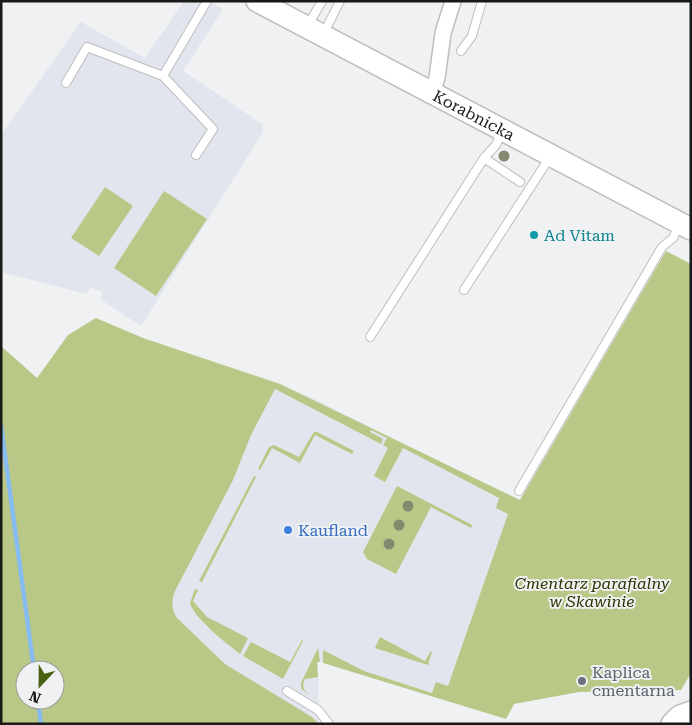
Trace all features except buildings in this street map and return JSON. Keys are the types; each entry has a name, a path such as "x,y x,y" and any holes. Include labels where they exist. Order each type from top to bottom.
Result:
{"street":[{"name":"Korabnicka","path":"257,1 686,226"},
{"path":"432,92 437,78 443,32 453,1"},
{"path":"672,724 680,716 691,712"}],"lane":[{"path":"163,76 208,1"},
{"path":"322,1 313,20 314,31 327,27 340,1"},
{"path":"461,52 472,36 482,1"},
{"path":"66,83 88,47 163,76 213,129 196,155"},
{"path":"370,337 484,158 496,145 502,129"},
{"path":"464,290 551,155"},
{"path":"484,158 520,182"},
{"path":"519,491 662,247 686,226"},
{"path":"287,691 318,710 329,724"}],"shaded area":[{"path":"184,1 209,1 223,9 183,71 262,124 263,132 141,326 100,299 103,293 91,287 86,294 1,272 1,135 81,22 145,58"},
{"name":"Kaufland","path":"274,382 316,400 521,500 449,702 318,661 319,724 233,676 158,604"}],"green space":[{"path":"105,187 133,206 99,256 71,238"},
{"path":"164,191 207,219 156,296 114,268"},
{"name":"Cmentarz parafialny w Skawinie","path":"666,251 691,264 691,673 681,690 579,692 514,704 506,719 323,663 323,650 364,671 432,693 436,682 448,686 508,514 496,508 499,498 403,448 385,482 374,476 388,448 383,445 387,438 371,430 370,432 383,439 381,444 275,389 251,435 233,480 176,589 173,597 173,607 177,618 225,664 312,717 319,724 1,724 1,346 37,378 68,335 96,318 143,338 280,384 520,500"},
{"path":"314,432 354,451 352,454 315,435 300,463 272,448 260,470 258,469 269,447 274,445 299,457"},
{"path":"254,476 256,477 202,582 199,581"},
{"path":"397,486 472,525 471,528 431,507 396,574 367,559 363,552"},
{"path":"195,589 198,590 193,601 207,617 248,638 240,654 212,630 193,609 190,603"},
{"path":"380,637 425,661 431,651 428,665 375,648"},
{"path":"302,640 283,679 243,656 251,642 290,662"},
{"path":"318,648 320,662 317,662 318,677 305,679 303,686 308,695 301,688 301,683"}],"waterway":[{"path":"1,426 33,660"},
{"path":"39,710 41,724"}],"place":[{"name":"Ad Vitam","path":"534,235"},
{"name":"Kaufland","path":"288,530"},
{"name":"Kaplica cmentarna","path":"582,681"}]}
